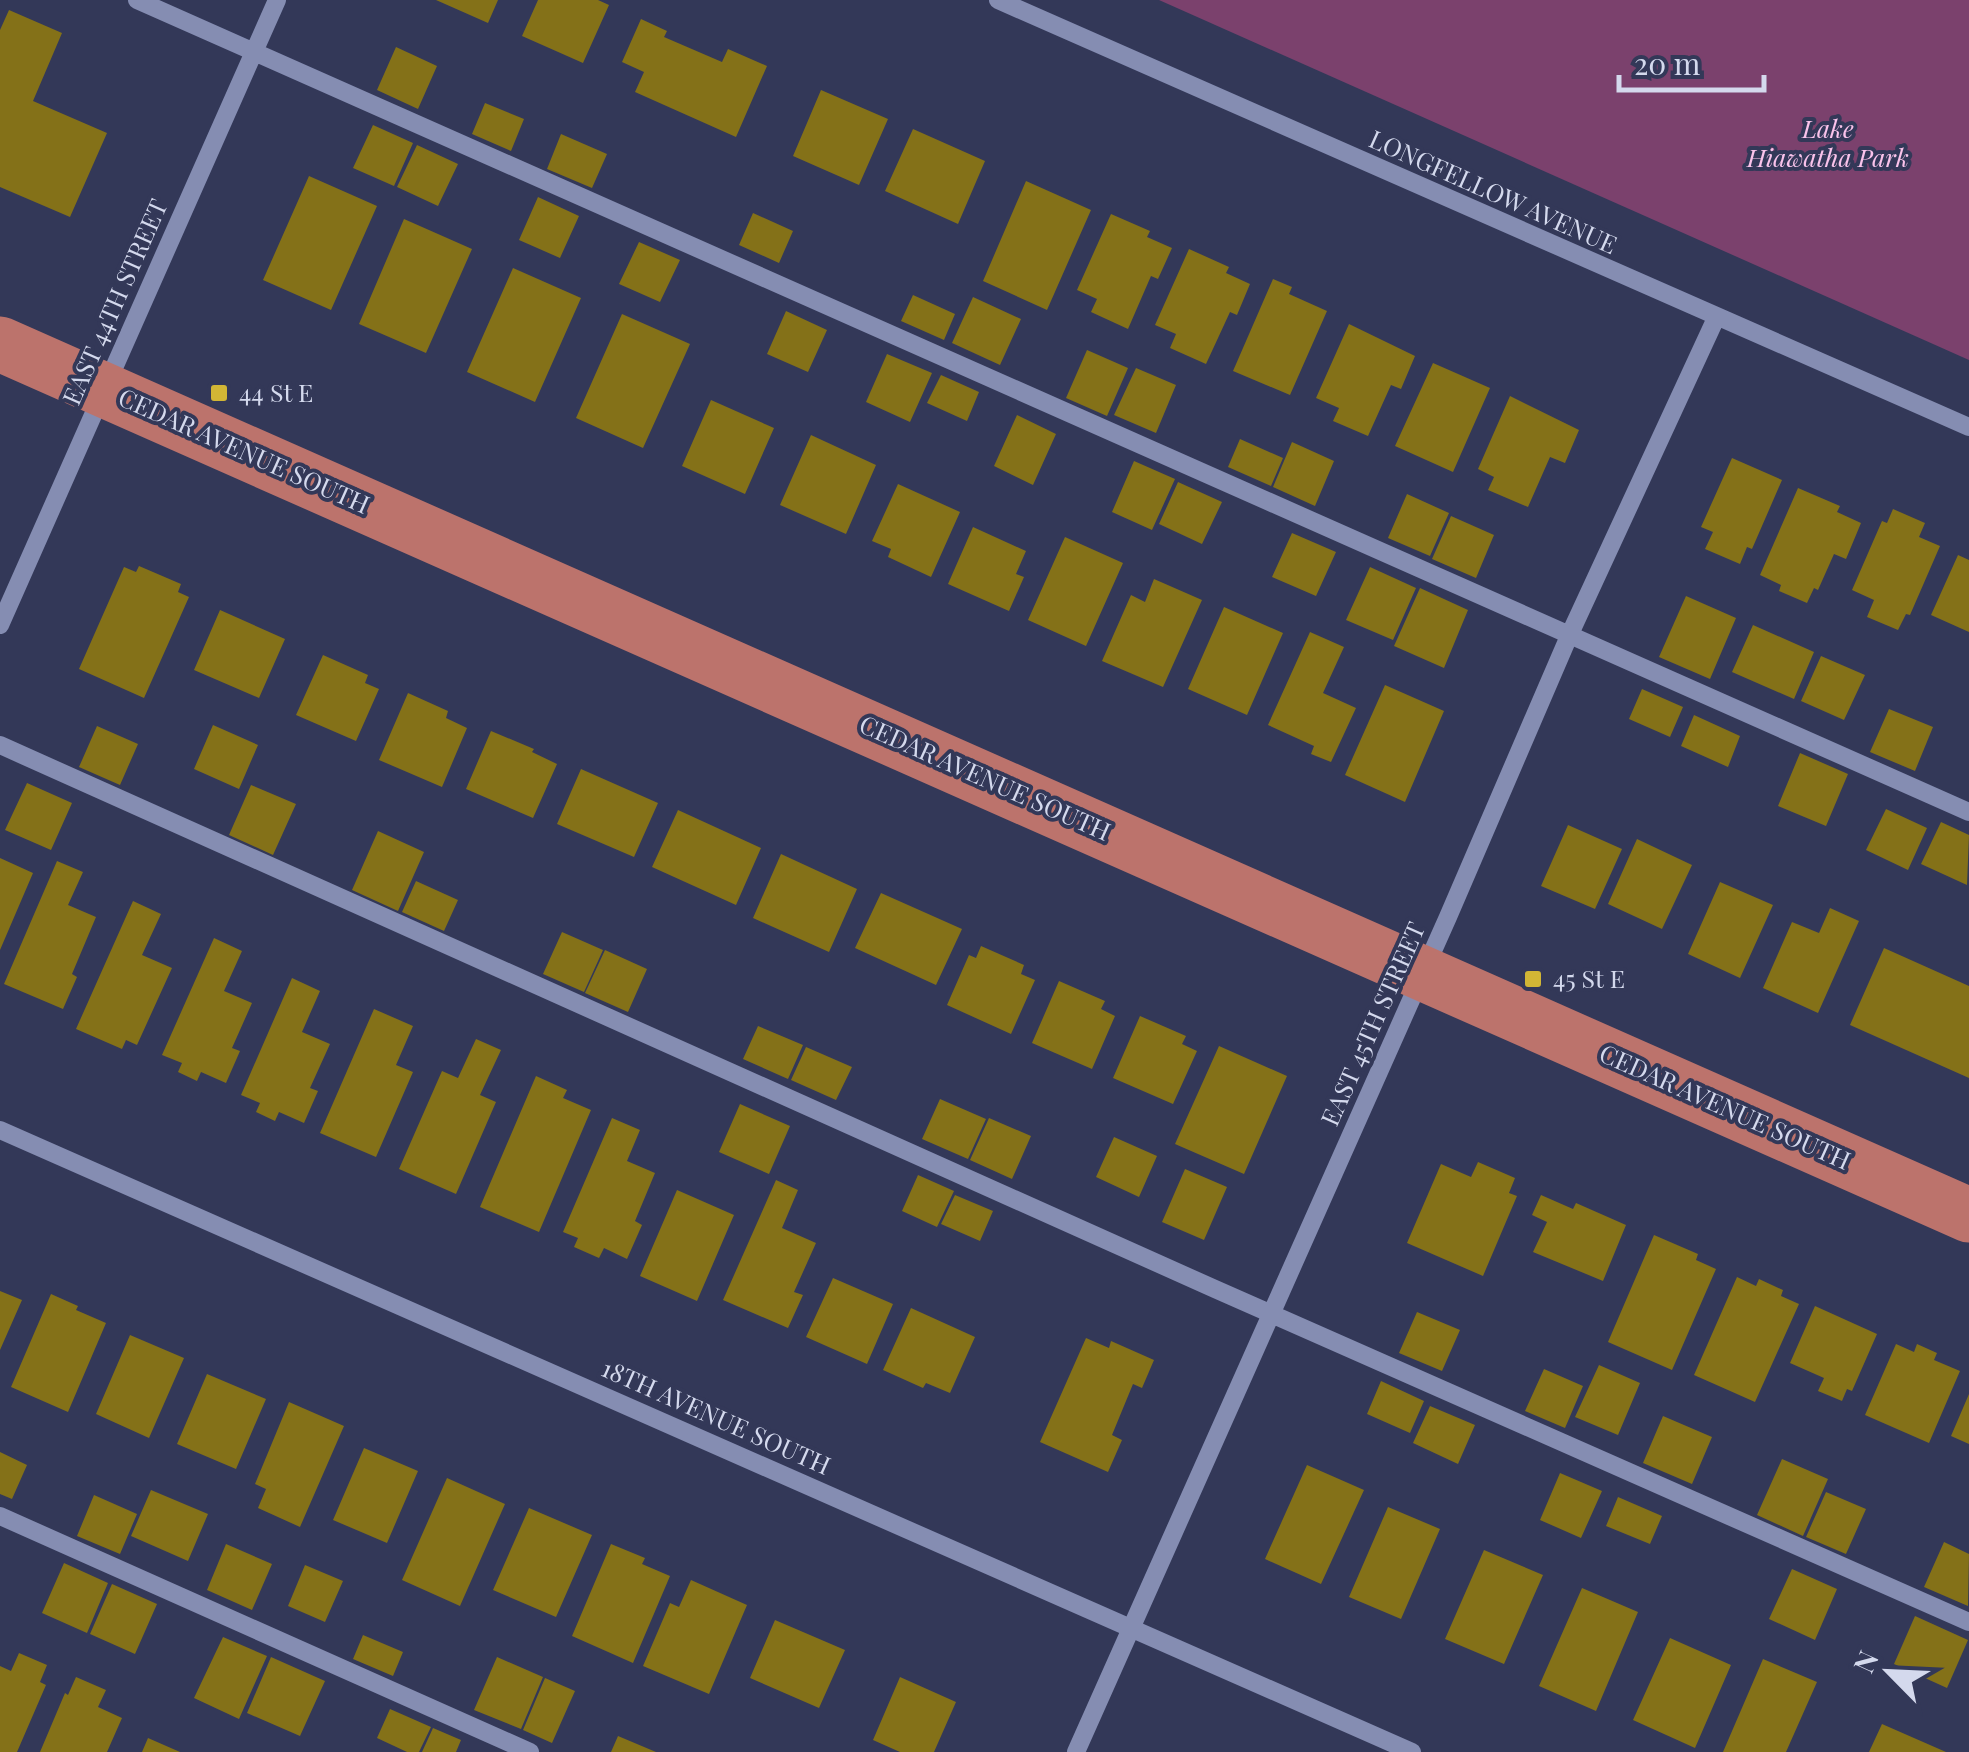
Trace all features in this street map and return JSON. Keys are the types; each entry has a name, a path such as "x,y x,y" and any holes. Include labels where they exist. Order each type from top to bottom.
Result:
{"main road":[{"name":"CEDAR AVENUE SOUTH","path":"0,344 1969,1215"}],"street":[{"path":"137,0 1969,812"},
{"name":"EAST 44TH STREET","path":"0,625 277,0"},
{"name":"LONGFELLOW AVENUE","path":"998,0 1969,427"},
{"name":"EAST 45TH STREET","path":"1076,1752 1569,636 1716,318"},
{"path":"0,745 1969,1622"},
{"name":"18TH AVENUE SOUTH","path":"0,1130 1412,1752"},
{"path":"0,1516 530,1752"}],"green space":[{"name":"Lake Hiawatha Park","path":"1159,0 1969,0 1969,360"}],"building":[{"path":"436,0 498,0 488,23"},
{"path":"538,0 598,0 609,5 583,63 522,36"},
{"path":"9,10 62,33 33,101 107,133 70,217 0,187 0,30"},
{"path":"641,19 667,31 664,37 722,62 728,49 767,66 736,137 635,92 644,72 622,62"},
{"path":"396,47 437,66 418,109 377,90"},
{"path":"821,90 888,119 859,185 793,156"},
{"path":"485,103 524,119 511,151 472,134"},
{"path":"373,125 413,143 394,186 353,168"},
{"path":"913,129 985,161 958,224 885,191"},
{"path":"561,134 607,154 592,188 547,169"},
{"path":"417,145 458,164 438,206 397,187"},
{"path":"309,176 377,206 331,310 263,280"},
{"path":"1026,181 1091,210 1047,310 983,281"},
{"path":"538,197 579,216 560,258 519,240"},
{"path":"753,213 793,231 779,263 739,245"},
{"path":"1111,214 1150,231 1147,237 1172,248 1158,279 1151,276 1128,329 1091,312 1097,299 1077,290"},
{"path":"404,219 472,249 426,353 359,324"},
{"path":"639,242 680,260 660,302 619,284"},
{"path":"1189,249 1229,267 1226,273 1250,284 1237,315 1230,312 1206,364 1170,348 1176,334 1155,325"},
{"path":"513,268 581,298 535,402 467,372"},
{"path":"1273,279 1292,287 1289,294 1327,311 1290,395 1233,371"},
{"path":"913,295 955,314 944,340 901,321"},
{"path":"973,297 1021,319 1000,365 952,343"},
{"path":"786,311 827,330 808,372 767,354"},
{"path":"622,314 690,344 643,448 576,418"},
{"path":"1349,324 1415,356 1401,389 1391,385 1368,436 1333,421 1339,408 1316,398"},
{"path":"1087,350 1128,368 1107,416 1066,398"},
{"path":"887,354 932,373 910,422 866,402"},
{"path":"1433,363 1490,388 1453,472 1395,446"},
{"path":"1136,368 1176,385 1156,433 1114,415"},
{"path":"941,375 979,392 967,421 927,403"},
{"path":"1510,396 1579,430 1565,463 1550,457 1528,507 1488,490 1494,477 1478,469"},
{"path":"711,400 774,428 745,494 682,466"},
{"path":"1017,415 1056,434 1033,485 994,466"},
{"path":"811,435 876,465 846,534 780,505"},
{"path":"1240,439 1283,458 1271,486 1228,467"},
{"path":"1292,442 1334,461 1315,506 1273,487"},
{"path":"1732,458 1782,480 1752,549 1747,547 1740,564 1705,549 1713,532 1701,527"},
{"path":"1134,461 1175,479 1152,530 1112,512"},
{"path":"1178,482 1222,502 1202,544 1159,524"},
{"path":"898,484 960,512 931,577 888,557 891,549 872,541"},
{"path":"1798,488 1840,506 1837,512 1861,523 1846,559 1834,554 1818,590 1814,588 1807,603 1779,591 1781,585 1760,575"},
{"path":"1407,494 1449,513 1430,556 1388,538"},
{"path":"1893,509 1925,523 1919,537 1940,546 1910,615 1906,614 1898,630 1867,617 1874,600 1852,590 1882,521 1887,523"},
{"path":"1451,516 1494,535 1476,578 1432,559"},
{"path":"973,527 1026,551 1016,574 1024,577 1009,611 948,584"},
{"path":"1292,533 1336,552 1316,596 1272,577"},
{"path":"1065,537 1123,563 1086,646 1028,620"},
{"path":"1958,555 1969,560 1969,632 1931,615"},
{"path":"139,566 181,584 178,592 189,597 144,698 79,669 124,567 136,572"},
{"path":"1370,567 1416,588 1393,640 1346,620"},
{"path":"1154,579 1202,600 1163,687 1102,661 1131,595 1145,602"},
{"path":"1420,588 1468,610 1444,668 1394,646"},
{"path":"1686,596 1736,618 1710,679 1659,657"},
{"path":"1224,607 1283,633 1247,715 1188,689"},
{"path":"220,610 285,639 259,698 194,670"},
{"path":"1753,625 1814,652 1794,699 1732,672"},
{"path":"1310,632 1344,647 1323,693 1356,708 1331,762 1311,754 1314,746 1268,725"},
{"path":"323,655 368,675 365,683 379,689 356,741 296,715"},
{"path":"1821,656 1865,675 1844,720 1801,701"},
{"path":"1385,685 1444,711 1405,802 1345,775"},
{"path":"1642,689 1683,707 1670,737 1629,719"},
{"path":"408,693 448,711 446,718 467,728 442,787 379,760"},
{"path":"1889,709 1933,727 1915,771 1870,752"},
{"path":"1694,715 1740,736 1728,767 1681,746"},
{"path":"213,725 258,745 239,789 194,769"},
{"path":"97,726 138,744 120,785 79,767"},
{"path":"491,731 534,749 532,752 557,764 533,818 466,789"},
{"path":"1800,753 1848,774 1826,826 1778,806"},
{"path":"581,769 658,803 634,857 557,824"},
{"path":"27,783 72,803 51,850 5,830"},
{"path":"251,785 296,804 273,855 229,835"},
{"path":"1886,809 1927,828 1908,870 1866,850"},
{"path":"678,810 761,848 736,905 652,867"},
{"path":"1941,822 1969,835 1967,885 1921,864"},
{"path":"1568,825 1622,849 1595,909 1541,886"},
{"path":"378,831 424,852 398,911 352,890"},
{"path":"1637,839 1692,865 1662,929 1608,904"},
{"path":"781,854 857,889 829,952 753,918"},
{"path":"0,858 33,873 0,950"},
{"path":"57,861 83,872 68,905 96,917 72,974 77,977 63,1009 4,984"},
{"path":"416,881 458,900 444,931 402,912"},
{"path":"1720,882 1773,905 1740,978 1688,954"},
{"path":"881,893 962,929 936,985 855,948"},
{"path":"133,901 161,914 142,955 172,968 137,1045 126,1040 122,1049 76,1029"},
{"path":"1830,908 1859,921 1818,1013 1763,988 1792,922 1819,933"},
{"path":"562,932 603,950 584,992 543,974"},
{"path":"214,938 242,951 224,991 252,1003 232,1048 240,1051 226,1083 201,1072 197,1081 178,1072 182,1063 162,1055"},
{"path":"981,946 1024,965 1021,974 1035,980 1011,1034 947,1005 969,955 976,958"},
{"path":"1884,948 1969,986 1969,1078 1850,1025"},
{"path":"605,950 647,969 628,1012 585,993"},
{"path":"292,978 320,991 302,1032 330,1044 310,1088 318,1091 304,1123 279,1112 275,1121 256,1112 260,1103 241,1095"},
{"path":"1059,981 1105,1001 1101,1009 1115,1016 1092,1069 1032,1043"},
{"path":"374,1009 413,1026 396,1065 413,1072 376,1157 320,1133"},
{"path":"1140,1016 1186,1036 1182,1044 1197,1051 1173,1104 1113,1078"},
{"path":"758,1026 803,1045 788,1079 743,1059"},
{"path":"476,1039 501,1050 480,1095 496,1102 456,1194 399,1169 442,1071 458,1078"},
{"path":"1219,1046 1287,1076 1244,1174 1175,1144"},
{"path":"806,1047 852,1067 836,1100 791,1080"},
{"path":"536,1076 567,1090 563,1098 591,1110 539,1232 480,1207"},
{"path":"940,1099 986,1119 968,1159 922,1139"},
{"path":"740,1104 790,1126 769,1174 719,1152"},
{"path":"612,1118 640,1130 627,1161 655,1173 635,1221 642,1225 627,1259 604,1248 599,1258 574,1247 578,1238 563,1232"},
{"path":"989,1118 1031,1136 1012,1179 970,1160"},
{"path":"1114,1137 1157,1156 1139,1197 1096,1177"},
{"path":"1478,1162 1515,1178 1509,1193 1517,1196 1483,1276 1407,1243 1441,1164 1471,1177"},
{"path":"1185,1169 1227,1187 1204,1240 1162,1222"},
{"path":"918,1175 954,1191 937,1227 902,1211"},
{"path":"776,1180 798,1190 782,1228 816,1243 794,1292 803,1295 788,1328 723,1300"},
{"path":"677,1190 734,1215 697,1301 640,1276"},
{"path":"955,1195 993,1211 980,1241 941,1224"},
{"path":"1541,1195 1573,1209 1576,1203 1626,1225 1603,1281 1533,1252 1547,1222 1532,1215"},
{"path":"1654,1235 1698,1254 1696,1260 1716,1269 1672,1370 1608,1342"},
{"path":"1737,1277 1756,1286 1759,1279 1783,1290 1781,1296 1799,1304 1755,1402 1694,1375"},
{"path":"833,1278 893,1304 867,1364 806,1337"},
{"path":"0,1291 22,1300 0,1350"},
{"path":"51,1294 106,1323 68,1412 11,1387"},
{"path":"1815,1306 1877,1334 1852,1391 1847,1389 1842,1401 1818,1391 1824,1378 1790,1363"},
{"path":"911,1308 975,1337 950,1393 926,1383 923,1388 883,1370"},
{"path":"1417,1312 1460,1330 1442,1371 1399,1353"},
{"path":"130,1335 184,1358 149,1438 96,1414"},
{"path":"1086,1338 1109,1348 1111,1341 1154,1360 1142,1388 1133,1384 1112,1435 1122,1440 1108,1472 1040,1442"},
{"path":"1896,1344 1914,1352 1917,1344 1937,1353 1934,1360 1960,1371 1929,1443 1865,1415"},
{"path":"1599,1365 1640,1383 1618,1435 1575,1417"},
{"path":"1544,1369 1583,1386 1565,1428 1525,1411"},
{"path":"207,1374 266,1399 236,1469 177,1444"},
{"path":"1381,1381 1424,1401 1410,1433 1367,1414"},
{"path":"1969,1394 1969,1444 1951,1436"},
{"path":"289,1402 344,1426 300,1527 258,1508 266,1489 255,1484"},
{"path":"1430,1406 1475,1425 1458,1464 1413,1443"},
{"path":"1663,1416 1712,1437 1692,1484 1643,1463"},
{"path":"364,1448 418,1471 387,1543 333,1520"},
{"path":"0,1452 27,1465 12,1499 0,1494"},
{"path":"1782,1459 1828,1479 1803,1536 1757,1515"},
{"path":"1307,1465 1364,1490 1321,1584 1265,1559"},
{"path":"1560,1473 1602,1491 1581,1538 1540,1520"},
{"path":"447,1478 505,1504 460,1606 402,1580"},
{"path":"151,1490 208,1514 188,1561 131,1536"},
{"path":"1826,1492 1866,1509 1846,1554 1806,1537"},
{"path":"94,1495 137,1514 120,1554 77,1536"},
{"path":"1618,1497 1662,1516 1650,1544 1606,1526"},
{"path":"1388,1507 1440,1529 1401,1619 1349,1597"},
{"path":"529,1508 592,1535 556,1617 493,1590"},
{"path":"1944,1542 1969,1554 1968,1606 1924,1587"},
{"path":"226,1544 272,1564 252,1610 207,1590"},
{"path":"611,1544 645,1558 642,1564 670,1576 633,1663 572,1636"},
{"path":"1484,1550 1543,1575 1504,1664 1445,1639"},
{"path":"64,1563 108,1583 87,1633 42,1613"},
{"path":"305,1565 343,1581 325,1622 288,1606"},
{"path":"1792,1569 1837,1589 1815,1640 1769,1619"},
{"path":"691,1580 747,1605 709,1694 643,1666 670,1603 679,1607"},
{"path":"112,1584 157,1604 135,1654 90,1634"},
{"path":"1582,1588 1638,1612 1596,1711 1539,1686"},
{"path":"1915,1616 1968,1640 1947,1688 1894,1664"},
{"path":"775,1620 845,1650 819,1708 750,1678"},
{"path":"363,1635 403,1652 393,1676 353,1659"},
{"path":"223,1637 267,1656 239,1719 194,1698"},
{"path":"1670,1638 1731,1665 1695,1748 1633,1720"},
{"path":"19,1653 47,1665 40,1682 46,1685 17,1752 0,1752 0,1666 11,1671"},
{"path":"271,1657 325,1681 300,1736 247,1713"},
{"path":"497,1657 543,1677 521,1729 474,1710"},
{"path":"1763,1659 1817,1682 1786,1752 1723,1752"},
{"path":"76,1677 106,1690 98,1707 122,1718 107,1752 40,1752 65,1693 68,1695"},
{"path":"900,1677 956,1702 934,1752 900,1752 873,1740"},
{"path":"545,1678 575,1691 552,1743 523,1730"},
{"path":"390,1709 431,1727 419,1752 407,1752 377,1738"},
{"path":"1882,1724 1946,1752 1869,1752"},
{"path":"433,1728 461,1740 456,1752 422,1752"},
{"path":"618,1736 656,1752 611,1752"},
{"path":"148,1738 180,1752 142,1752"}],"place":[{"name":"44 St E","path":"219,393"},
{"name":"45 St E","path":"1533,979"}]}
